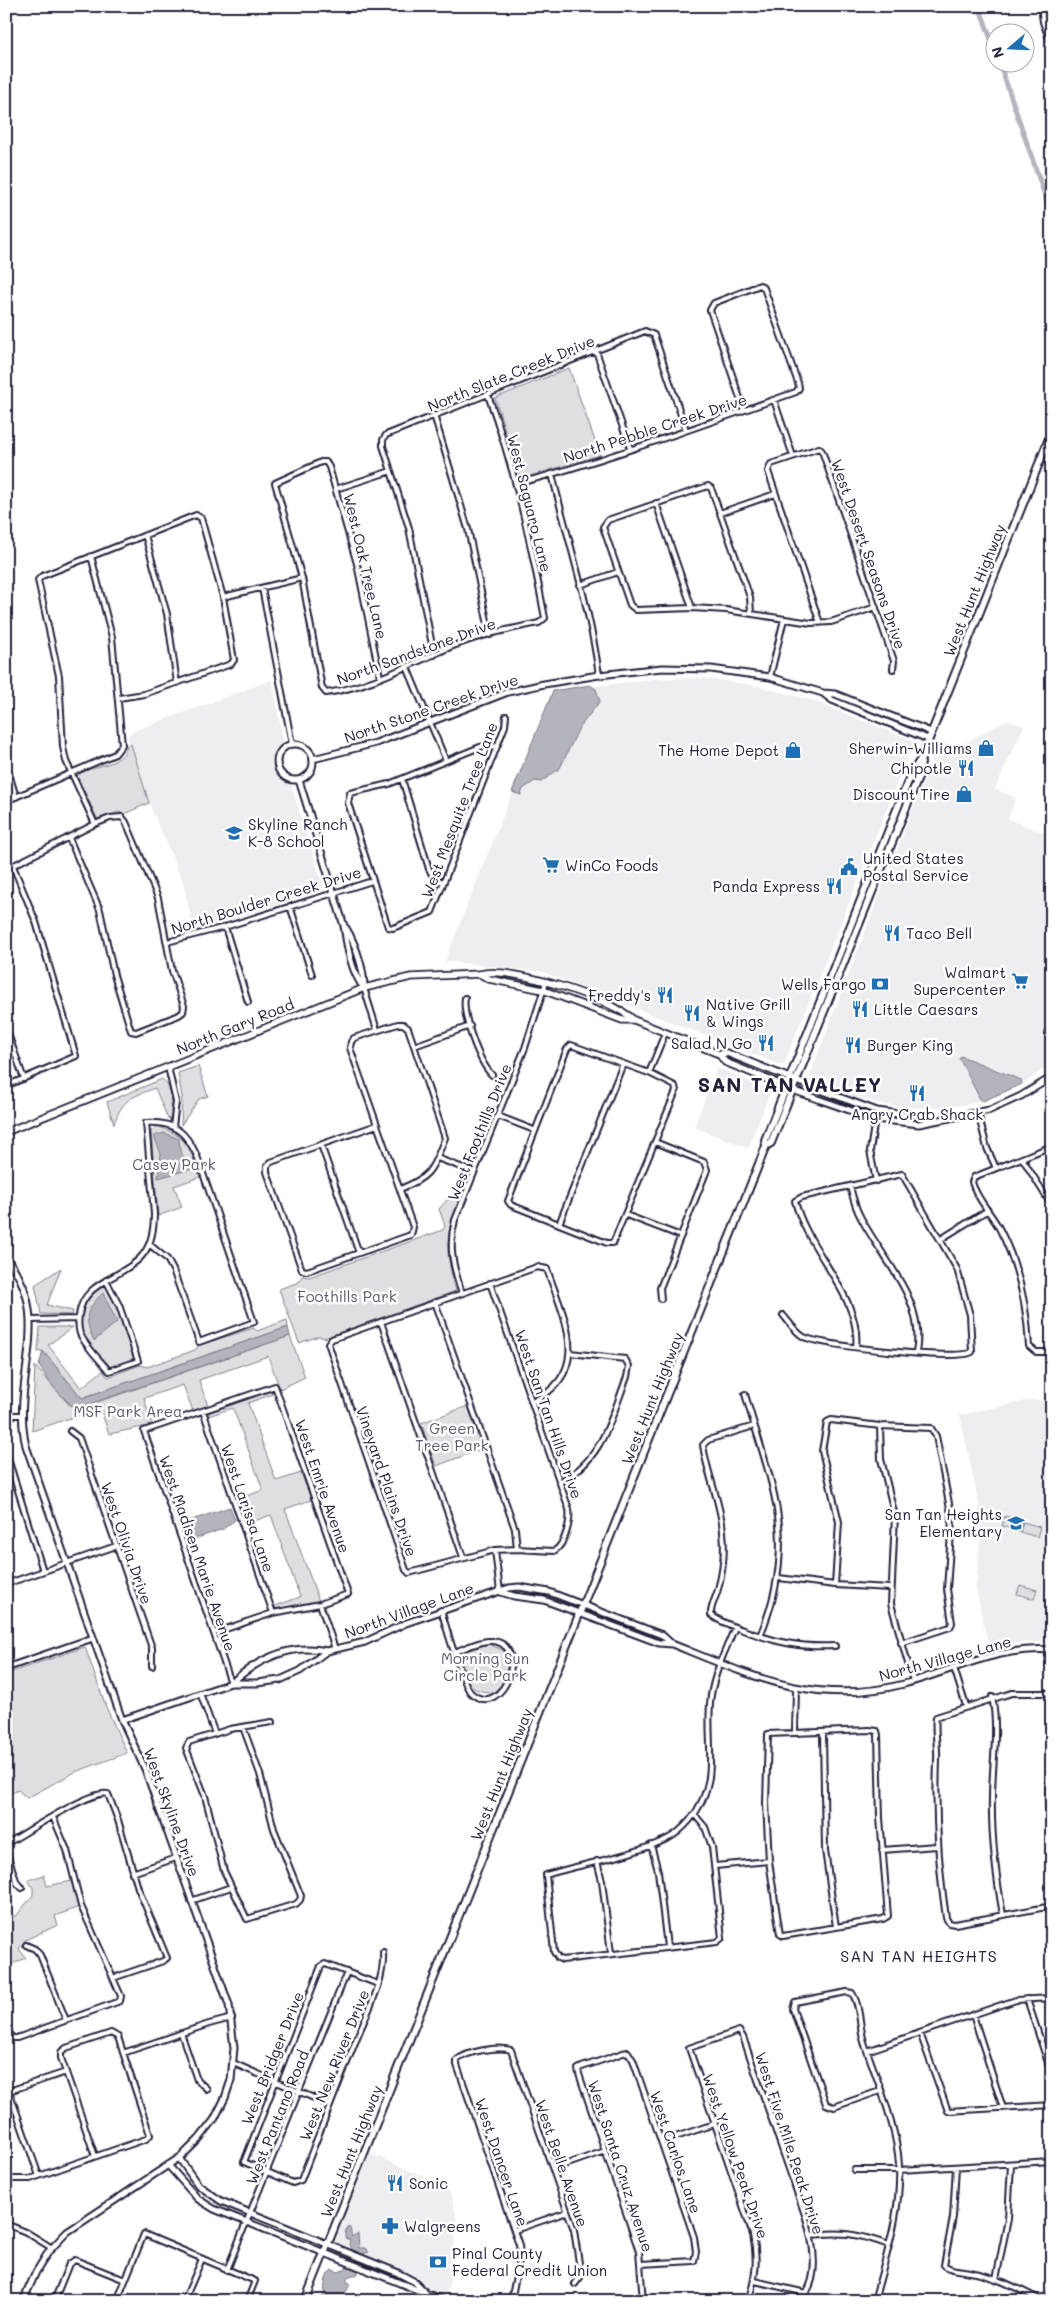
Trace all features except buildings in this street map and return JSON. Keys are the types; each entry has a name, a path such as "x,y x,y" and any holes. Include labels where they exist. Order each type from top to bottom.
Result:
{"main road":[{"name":"West Hunt Highway","path":"305,2301 766,1146 771,1143 918,778 921,759 928,739 1052,431"},
{"name":"West Hunt Highway","path":"766,1146 764,1140 785,1087 911,774 921,759"},
{"path":"889,828 896,831"},
{"name":"North Gary Road","path":"6,1132 364,988 417,976 480,974 490,971 546,982 626,1013 634,1020 719,1054 727,1053 796,1081"},
{"name":"North Gary Road","path":"480,974 489,979 543,990 622,1020 634,1020"},
{"name":"North Gary Road","path":"719,1054 730,1065 792,1090"},
{"path":"730,1065 734,1061 746,1060"}],"street":[{"path":"1041,7 1043,22 1052,46"},
{"name":"North Pebble Creek Drive","path":"516,484 686,430 774,400 796,392 799,388 764,288 760,285 711,306 710,310 744,410"},
{"name":"North Slate Creek Drive","path":"391,470 383,440 386,435 646,331 650,331 654,335 686,430"},
{"path":"596,351 630,448"},
{"name":"West Saguaro Lane","path":"488,394 516,484 544,618"},
{"path":"774,400 793,456 768,467 775,494 820,623"},
{"path":"434,415 468,529 490,635"},
{"name":"West Desert Seasons Drive","path":"793,456 819,448 822,451 894,661 893,669"},
{"name":"West Oak Tree Lane","path":"302,578 275,483 278,479 326,462 358,564 380,677"},
{"path":"336,489 391,470 411,536 434,655"},
{"path":"552,474 591,624 599,675"},
{"path":"751,613 750,596 711,488 708,486 604,523 603,527 632,609 692,608 751,613 820,623 840,619 876,607"},
{"path":"720,512 775,494"},
{"path":"656,503 692,608"},
{"path":"95,824 70,772 63,747 58,667 38,580 42,576 196,515 201,518 223,597 234,660 231,664 178,683 144,694 119,698"},
{"path":"145,535 167,614 178,683"},
{"path":"6,801 120,750 122,745 112,637 91,556"},
{"path":"580,584 618,572"},
{"path":"223,597 302,578"},
{"name":"North Sandstone Drive","path":"302,578 323,691 326,693 336,692 380,677 490,635 539,623 544,618"},
{"path":"262,588 292,744"},
{"path":"770,677 784,618"},
{"path":"407,666 446,760"},
{"name":"North Stone Creek Drive","path":"313,759 376,743 514,691 599,675 662,668 694,668 770,677 823,693 836,694 931,732"},
{"name":"North Stone Creek Drive","path":"823,693 832,700 928,739"},
{"name":"West Mesquite Tree Lane","path":"372,881 388,927 393,928 432,912 505,726 506,716"},
{"path":"292,744 308,749 313,759 312,770 299,780 293,780 283,775 278,766 282,750 292,744"},
{"path":"372,881 347,798 350,793 402,779 487,745 496,747"},
{"path":"6,764 16,797"},
{"path":"402,779 429,869 434,878 443,882"},
{"path":"299,780 344,926 346,942 358,981 364,988 377,1030"},
{"path":"6,869 95,824 110,818 122,818 126,822 152,882 162,914 172,971 184,1006 183,1012 136,1032 131,1031 114,975 100,910 69,838"},
{"path":"6,1086 76,1056 36,922 13,866"},
{"name":"North Boulder Creek Drive","path":"167,942 372,881"},
{"path":"290,906 312,975"},
{"path":"225,926 248,1002"},
{"name":"West Foothills Drive","path":"462,1292 452,1258 452,1232 524,1048 546,982"},
{"path":"466,998 464,1008 470,1026 485,1068 492,1075"},
{"path":"377,1125 271,1162 267,1166 267,1172 302,1270 307,1271 411,1235 413,1232 400,1189 350,1048 354,1038 377,1030 404,1024 408,1028 445,1138 430,1173 400,1189"},
{"path":"414,1046 470,1026"},
{"path":"6,1028 24,1079"},
{"path":"649,1073 664,1032"},
{"path":"571,1045 623,1064 649,1073 675,1086 676,1091 626,1215 612,1243 607,1243 511,1205 508,1201 567,1049 571,1045"},
{"path":"559,1224 623,1064"},
{"path":"168,1067 176,1102 173,1127"},
{"name":"North Gary Road","path":"792,1090 846,1110 875,1118 919,1124 978,1113 1021,1096 1052,1077"},
{"name":"North Gary Road","path":"796,1081 877,1111 938,1120"},
{"path":"978,1113 987,1148 996,1168"},
{"path":"498,1116 534,1130"},
{"path":"875,1118 870,1151 876,1181"},
{"path":"106,1280 119,1305 138,1360 109,1371 87,1345 80,1333 78,1319 80,1305 89,1292 106,1280 135,1263 149,1244 154,1225 154,1214 146,1123 158,1122 173,1127 190,1140 254,1322 199,1342 173,1270 167,1259 149,1244"},
{"path":"655,1142 707,1165 707,1170 660,1288 661,1298"},
{"path":"321,1144 359,1252"},
{"path":"1052,1146 974,1177 972,1182 1008,1245 1015,1265 1026,1311 1029,1346 1036,1352 1052,1352"},
{"path":"437,1158 474,1172"},
{"path":"1022,1158 1052,1206"},
{"path":"783,1315 805,1338 856,1347 963,1355 972,1352 970,1315 966,1293 957,1269 941,1239 912,1195 905,1176 902,1174 802,1197 796,1201 806,1232 851,1308 858,1333 856,1347"},
{"path":"850,1187 861,1218 905,1289 912,1306 917,1329 916,1352"},
{"path":"941,1239 988,1210"},
{"path":"626,1215 681,1236"},
{"name":"West Skyline Drive","path":"6,1258 17,1271 26,1291 31,1320 21,1415 26,1446 122,1720 141,1758 229,2005 232,2018 233,2063 231,2080 214,2120 199,2139 178,2158 84,2220 52,2248 36,2272 22,2301"},
{"path":"435,1302 510,1517 517,1549 495,1550 463,1557 381,1322 435,1302 462,1292 537,1267 543,1267 546,1269 571,1340 570,1353 564,1376 548,1393 532,1402"},
{"name":"West San Tan Hills Drive","path":"490,1283 570,1516 561,1544 554,1551 517,1549"},
{"path":"31,1320 78,1319"},
{"name":"Vineyard Plains Drive","path":"381,1322 332,1339 328,1343 406,1570 414,1573 463,1557"},
{"path":"559,1482 581,1470 595,1453 627,1377 628,1361 625,1359 570,1353"},
{"name":"West Emrie Avenue","path":"202,1411 276,1386 348,1594 320,1604"},
{"path":"745,1394 776,1498 780,1534 779,1578 772,1607 760,1636"},
{"name":"West Madisen Marie Avenue","path":"202,1411 144,1432 231,1683"},
{"name":"West Larissa Lane","path":"202,1411 273,1613"},
{"path":"6,1415 21,1415"},
{"path":"835,1585 839,1522 822,1451 827,1422 831,1420 880,1426 931,1428 934,1430 952,1519 947,1589 952,1623 950,1627 901,1643"},
{"path":"754,1426 708,1440 703,1445 716,1493 723,1532 722,1564 718,1588 710,1609 711,1615 735,1627 798,1647 834,1646"},
{"path":"880,1426 881,1459 895,1516 890,1588 891,1604 913,1681"},
{"name":"West Olivia Drive","path":"70,1431 79,1438 152,1648 152,1666"},
{"path":"6,1452 43,1571"},
{"path":"6,1584 116,1546"},
{"path":"495,1550 500,1592"},
{"path":"779,1578 835,1585 890,1588"},
{"name":"North Village Lane","path":"231,1683 251,1666 274,1654 306,1648 326,1651 365,1642 406,1623 441,1610 519,1587 542,1590 594,1608 662,1635 672,1644"},
{"name":"North Village Lane","path":"500,1592 544,1600 659,1643 672,1644 758,1678 796,1688 840,1692 887,1687 1010,1652 1052,1650"},
{"path":"214,1633 273,1613 320,1604 335,1649"},
{"path":"441,1610 455,1652 470,1692 482,1698 488,1698 495,1696 505,1687 511,1663 510,1656 500,1644 488,1641 455,1652"},
{"path":"694,1814 710,1836 722,1938 717,1942 562,1960 558,1958 554,1952 546,1875 651,1845 677,1833 694,1814 706,1793 710,1780 711,1694 720,1663 735,1627"},
{"path":"6,1668 93,1638"},
{"name":"North Village Lane","path":"122,1720 231,1683 257,1684 280,1680 300,1671 326,1651"},
{"path":"954,1668 966,1706"},
{"path":"794,1733 796,1688"},
{"path":"1052,1693 1012,1692 936,1717 937,1846 946,1918 949,1923 955,1924 1052,1906"},
{"path":"200,1693 215,1734"},
{"path":"992,1697 995,1721 993,1826 1003,1915"},
{"path":"243,1727 260,1774 274,1829 301,1896 296,1904 247,1919 231,1887 217,1846 205,1796 187,1746 189,1742 215,1734 243,1727 272,1722"},
{"path":"877,1732 882,1850 888,1916 883,1919 783,1936 780,1934 770,1861 766,1803 768,1734 823,1733 877,1732"},
{"path":"823,1733 825,1850 836,1927"},
{"path":"1052,1738 1048,1801 1052,1852"},
{"path":"6,1844 101,1792 106,1793 112,1799 132,1873 167,1958 114,1978"},
{"path":"6,2026 12,2038 20,2038 120,2001 121,1996 114,1978 81,1906 67,1850 54,1817"},
{"path":"651,1845 658,1872 667,1947"},
{"path":"882,1850 937,1846"},
{"path":"6,1851 17,1883 22,1888"},
{"path":"132,1873 176,1858"},
{"path":"597,1861 602,1881 611,1953"},
{"path":"715,1866 770,1861"},
{"path":"191,1901 231,1887"},
{"path":"26,1945 35,1949 40,1955 66,2020"},
{"name":"West New River Drive","path":"267,2172 292,2183 301,2180 384,1969 383,1952"},
{"name":"West Bridger Drive","path":"267,2172 244,2162 243,2159 322,1966 324,1964 347,1972"},
{"path":"347,1972 378,1984"},
{"name":"West Pantano Road","path":"227,2270 347,1972"},
{"path":"874,2301 896,2213 899,2170 894,2134 880,2091 867,2052 860,2032 855,1998 852,1993 847,1992 795,2002 793,2008 826,2104 834,2107 880,2091"},
{"path":"867,2052 1016,2000 1052,1998"},
{"path":"1027,1999 1052,2075"},
{"path":"972,2015 1003,2108"},
{"path":"123,2053 232,2018"},
{"name":"West Yellow Peak Drive","path":"739,2031 689,2048 753,2235 757,2260 748,2301"},
{"name":"West Five Mile Peak Drive","path":"739,2031 743,2037 810,2235 813,2268 811,2286 806,2293 754,2280"},
{"path":"181,2033 197,2080 207,2089"},
{"path":"920,2033 948,2111 1052,2105"},
{"path":"6,2179 17,2180 39,2176 96,2156 150,2135 115,2034 102,2036 66,2048 62,2052 61,2058 96,2156"},
{"name":"West Belle Avenue","path":"457,2060 461,2056 478,2052 505,2048 511,2050 574,2230 581,2276 575,2284"},
{"name":"West Santa Cruz Avenue","path":"628,2052 578,2069 633,2233 641,2264 643,2300"},
{"name":"West Carlos Lane","path":"628,2052 633,2060 694,2237 696,2252 694,2261 641,2264"},
{"name":"West Dancer Lane","path":"457,2060 514,2230 520,2256 511,2299"},
{"path":"233,2063 330,2105"},
{"path":"39,2176 8,2092 66,2072"},
{"path":"661,2142 714,2124"},
{"path":"553,2169 605,2151"},
{"path":"178,2158 189,2175 209,2194 373,2263 415,2282 424,2291"},
{"path":"854,2170 899,2170 1052,2161"},
{"path":"996,2279 1008,2219 1011,2164"},
{"path":"168,2165 198,2200 247,2222 412,2289 424,2291 445,2301"},
{"path":"956,2167 953,2217 944,2265 948,2269 971,2272 996,2279 1043,2301"},
{"path":"514,2230 567,2212"},
{"path":"6,2224 26,2232 52,2248"},
{"path":"810,2235 833,2232 859,2234 889,2245"},
{"path":"117,2301 144,2234 255,2282 248,2301"},
{"path":"184,2301 202,2259"},
{"path":"54,2301 69,2264 75,2260 125,2280"},
{"path":"1048,2301 1052,2287"}],"shaded area":[{"path":"703,678 752,685 808,699 914,741 783,1066 543,972 445,961 553,691 654,679"},
{"name":"Skyline Ranch K-8 School","path":"272,680 283,740 275,749 271,763 279,780 291,785 323,886 319,892 194,931 183,882 149,803 128,737 131,732"},
{"path":"590,685 596,689 600,701 579,728 560,768 541,782 535,781 523,789 521,795 512,792 553,691"},
{"path":"1007,720 1024,726 995,789 1016,798 1008,819 1052,836 1052,1063 1006,1093 966,1105 928,1108 899,1107 856,1098 809,1077 938,744 963,744"},
{"path":"961,1056 1021,1080 1022,1084 983,1101 980,1099 959,1058"},
{"path":"717,1068 771,1090 748,1148 694,1127"},
{"path":"164,1133 179,1139 180,1151 192,1169 158,1178 161,1154 154,1136"},
{"path":"103,1293 117,1322 94,1341 87,1320 89,1310"},
{"path":"288,1327 290,1336 75,1409 54,1388 39,1366 43,1351 82,1398"},
{"name":"San Tan Heights Elementary","path":"1030,1400 1052,1401 1052,1642 1011,1643 989,1648 976,1589 980,1542 979,1504 960,1415"},
{"path":"230,1507 235,1520 223,1529 189,1541 183,1523"},
{"path":"364,2151 446,2186 452,2198 457,2221 451,2278 444,2300 406,2282 326,2250"},
{"path":"348,2227 352,2237 358,2233 359,2248 365,2248 369,2252 363,2254 356,2275 347,2278 347,2282 350,2284 343,2297 337,2300 321,2301 327,2276 332,2270 339,2272 346,2268 353,2250 349,2245 350,2240 345,2238 345,2232"}],"green space":[{"path":"569,368 600,455 523,478 519,475 495,398"},
{"path":"131,744 149,803 124,814 118,812 101,819 97,818 77,776 90,769 114,761 125,752 127,745"},
{"path":"198,1066 208,1096 199,1099 181,1125 182,1097 178,1073"},
{"path":"162,1079 166,1082 170,1092 171,1118 168,1119 155,1088 140,1094 124,1104 114,1124 107,1102"},
{"name":"Casey Park","path":"158,1126 177,1135 187,1144 200,1177 174,1186 182,1207 158,1216 151,1131"},
{"name":"Foothills Park","path":"456,1190 461,1195 449,1232 448,1253 456,1291 324,1338 319,1336 299,1343 279,1289 299,1282 302,1276 309,1277 443,1230 445,1226 439,1209"},
{"path":"61,1268 47,1305 73,1311 72,1315 41,1314 35,1285"},
{"path":"105,1286 115,1304 134,1358 109,1367 88,1343 81,1324 81,1316 87,1301"},
{"path":"287,1320 288,1327 82,1398 43,1351 38,1352 40,1327 73,1327 48,1345 81,1388 102,1371 108,1377 140,1365 147,1367 195,1350 199,1345 254,1328 257,1331"},
{"name":"MSF Park Area","path":"290,1336 305,1377 280,1389 268,1356 199,1380 208,1406 193,1411 183,1385 144,1398 152,1425 109,1434 100,1408 32,1431 35,1366 74,1410"},
{"path":"269,1392 273,1394 248,1403 276,1481 301,1473 310,1496 311,1500 285,1509 319,1601 276,1609 275,1606 300,1597 271,1515 246,1524 238,1499 263,1490 233,1408 208,1416 210,1412"},
{"name":"Green Tree Park","path":"468,1406 482,1449 436,1466 421,1423"},
{"path":"1005,1516 1022,1521 1019,1531 1002,1526"},
{"path":"1023,1522 1040,1527 1037,1537 1020,1532"},
{"path":"1020,1585 1037,1590 1034,1599 1017,1594"},
{"name":"Morning Sun Circle Park","path":"489,1644 504,1651 509,1661 502,1684 494,1692 484,1692 477,1690 468,1681 458,1652"},
{"path":"85,1647 106,1707 127,1753 75,1772 27,1798 18,1790 6,1796 6,1674"},
{"path":"44,1875 47,1886 72,1881 79,1907 55,1916 58,1925 25,1940 19,1949 26,1958 12,1964 6,1949 6,1919 17,1915 33,1895 33,1888 28,1880"}],"waterway":[{"path":"979,6 986,25"},
{"path":"1002,72 1052,216"}],"place":[{"name":"Sherwin-Williams","path":"986,748"},
{"name":"The Home Depot","path":"793,750"},
{"name":"Chipotle","path":"966,768"},
{"name":"Discount Tire","path":"964,794"},
{"name":"Skyline Ranch K-8 School","path":"234,833"},
{"name":"WinCo Foods","path":"551,865"},
{"name":"United States Postal Service","path":"849,867"},
{"name":"Panda Express","path":"834,886"},
{"name":"Taco Bell","path":"892,933"},
{"name":"Walmart Supercenter","path":"1020,981"},
{"name":"Wells Fargo","path":"880,984"},
{"name":"Freddy's","path":"665,995"},
{"name":"Little Caesars","path":"860,1009"},
{"name":"Native Grill & Wings","path":"692,1013"},
{"name":"Salad N Go","path":"766,1043"},
{"name":"Burger King","path":"853,1045"},
{"name":"Angry Crab Shack","path":"917,1093"},
{"name":"San Tan Heights Elementary","path":"1016,1523"},
{"name":"Sonic","path":"395,2183"},
{"name":"Walgreens","path":"390,2226"},
{"name":"Pinal County Federal Credit Union","path":"438,2262"}],"district":[{"name":"SAN TAN VALLEY","path":"790,1084"},
{"name":"SAN TAN HEIGHTS","path":"919,1955"}]}
